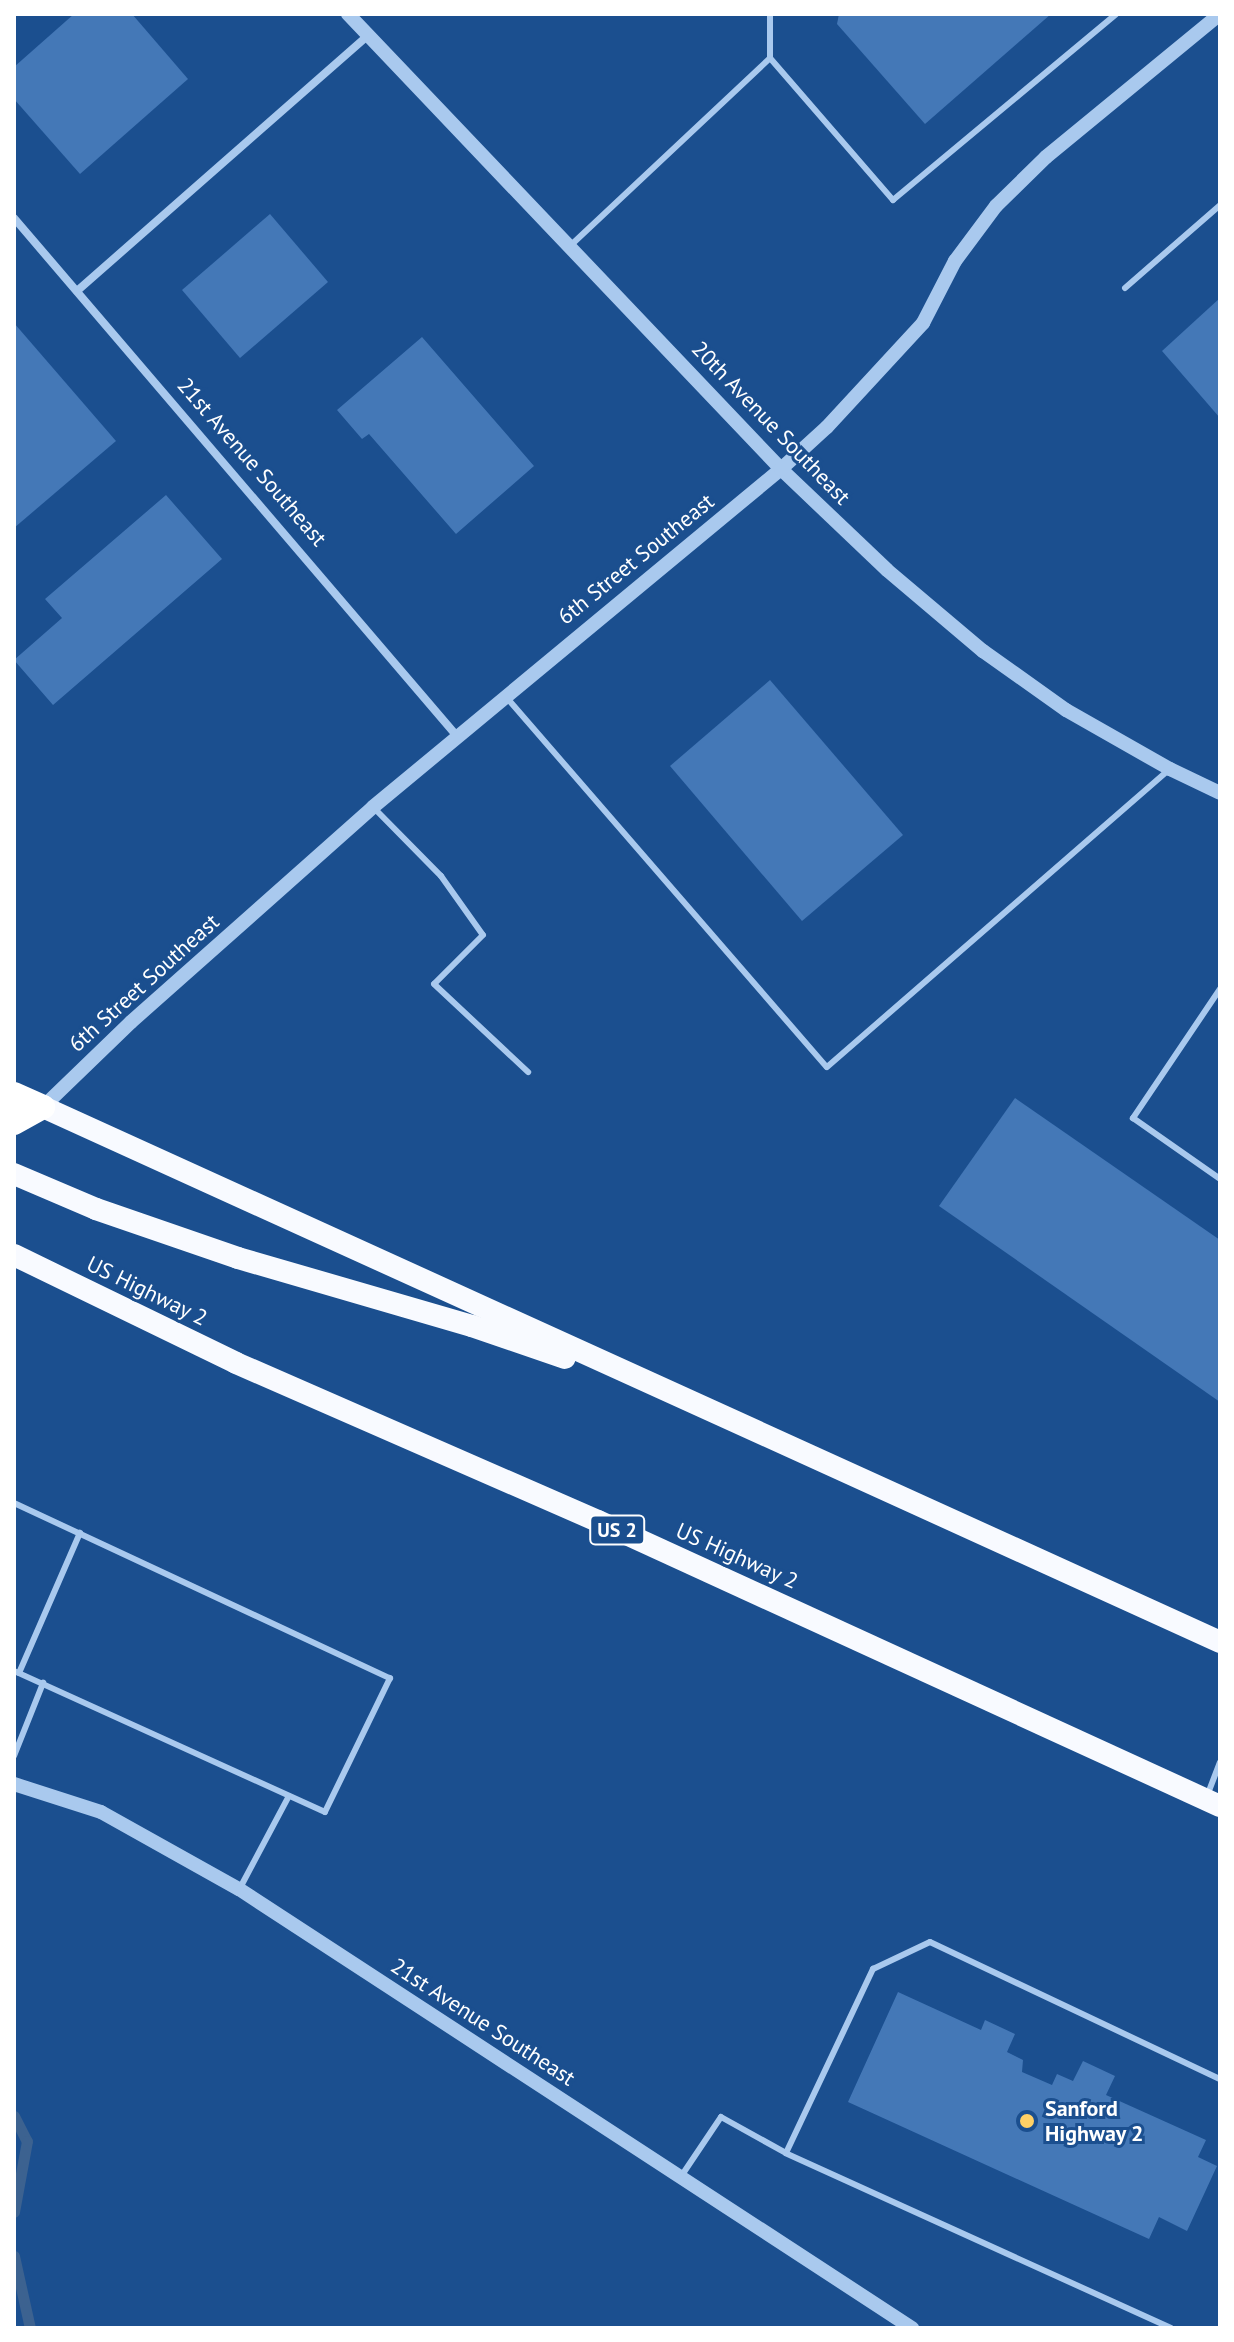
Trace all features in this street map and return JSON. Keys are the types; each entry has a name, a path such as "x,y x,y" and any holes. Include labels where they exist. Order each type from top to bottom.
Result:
{"highway":[{"path":"14,1094 1220,1642"},
{"path":"14,1123 43,1107"},
{"path":"14,1174 96,1209 238,1258 472,1326 695,1403"},
{"name":"US Highway 2","path":"14,1255 236,1363 612,1528 1213,1803"}],"street":[{"name":"20th Avenue Southeast","path":"348,14 781,469 887,570 983,651 1066,710 1170,769 1220,793"},
{"name":"6th Street Southeast","path":"43,1107 131,1022 456,735 781,469 872,381 923,323 955,261 996,206 1046,157 1220,14"},
{"path":"77,291 368,35"},
{"name":"21st Avenue Southeast","path":"14,218 456,735"},
{"name":"21st Avenue Southeast","path":"14,1784 101,1812 239,1889 912,2328"}],"lane":[{"path":"770,14 770,58 893,200 1116,14"},
{"path":"570,246 770,58"},
{"path":"1125,288 1220,205"},
{"path":"505,695 827,1067 1170,769"},
{"path":"373,807 441,876 483,935 434,984 528,1072"},
{"path":"1220,989 1133,1118 1220,1179"},
{"path":"14,1503 80,1533 390,1678 325,1812 16,1672 80,1533"},
{"path":"14,1756 43,1683"},
{"path":"1213,1803 1220,1762"},
{"path":"239,1889 289,1796"},
{"path":"786,2153 873,1969 930,1942 1220,2079"},
{"path":"681,2177 721,2117 786,2153 1171,2328"}],"building":[{"path":"74,14 132,14 188,79 80,174 14,99 14,67"},
{"path":"839,14 1051,14 925,124 837,24"},
{"path":"270,214 328,282 240,358 182,290"},
{"path":"1220,298 1220,418 1162,351"},
{"path":"14,323 116,441 14,528"},
{"path":"422,337 534,466 456,534 369,434 362,439 337,410"},
{"path":"166,495 222,559 53,705 14,660 62,618 45,599"},
{"path":"770,680 903,835 802,921 670,766"},
{"path":"1015,1098 1220,1240 1220,1402 939,1206"},
{"name":"Sanford Highway 2","path":"898,1992 981,2030 985,2020 1015,2034 1007,2052 1023,2060 1022,2072 1052,2085 1057,2074 1073,2081 1083,2061 1115,2076 1106,2095 1206,2140 1198,2157 1217,2166 1187,2231 1159,2217 1149,2239 848,2102"}],"waterway":[{"path":"14,2116 27,2141 14,2212"},
{"path":"14,2256 30,2328"}],"place":[{"name":"Sanford Highway 2","path":"1027,2121"}]}
